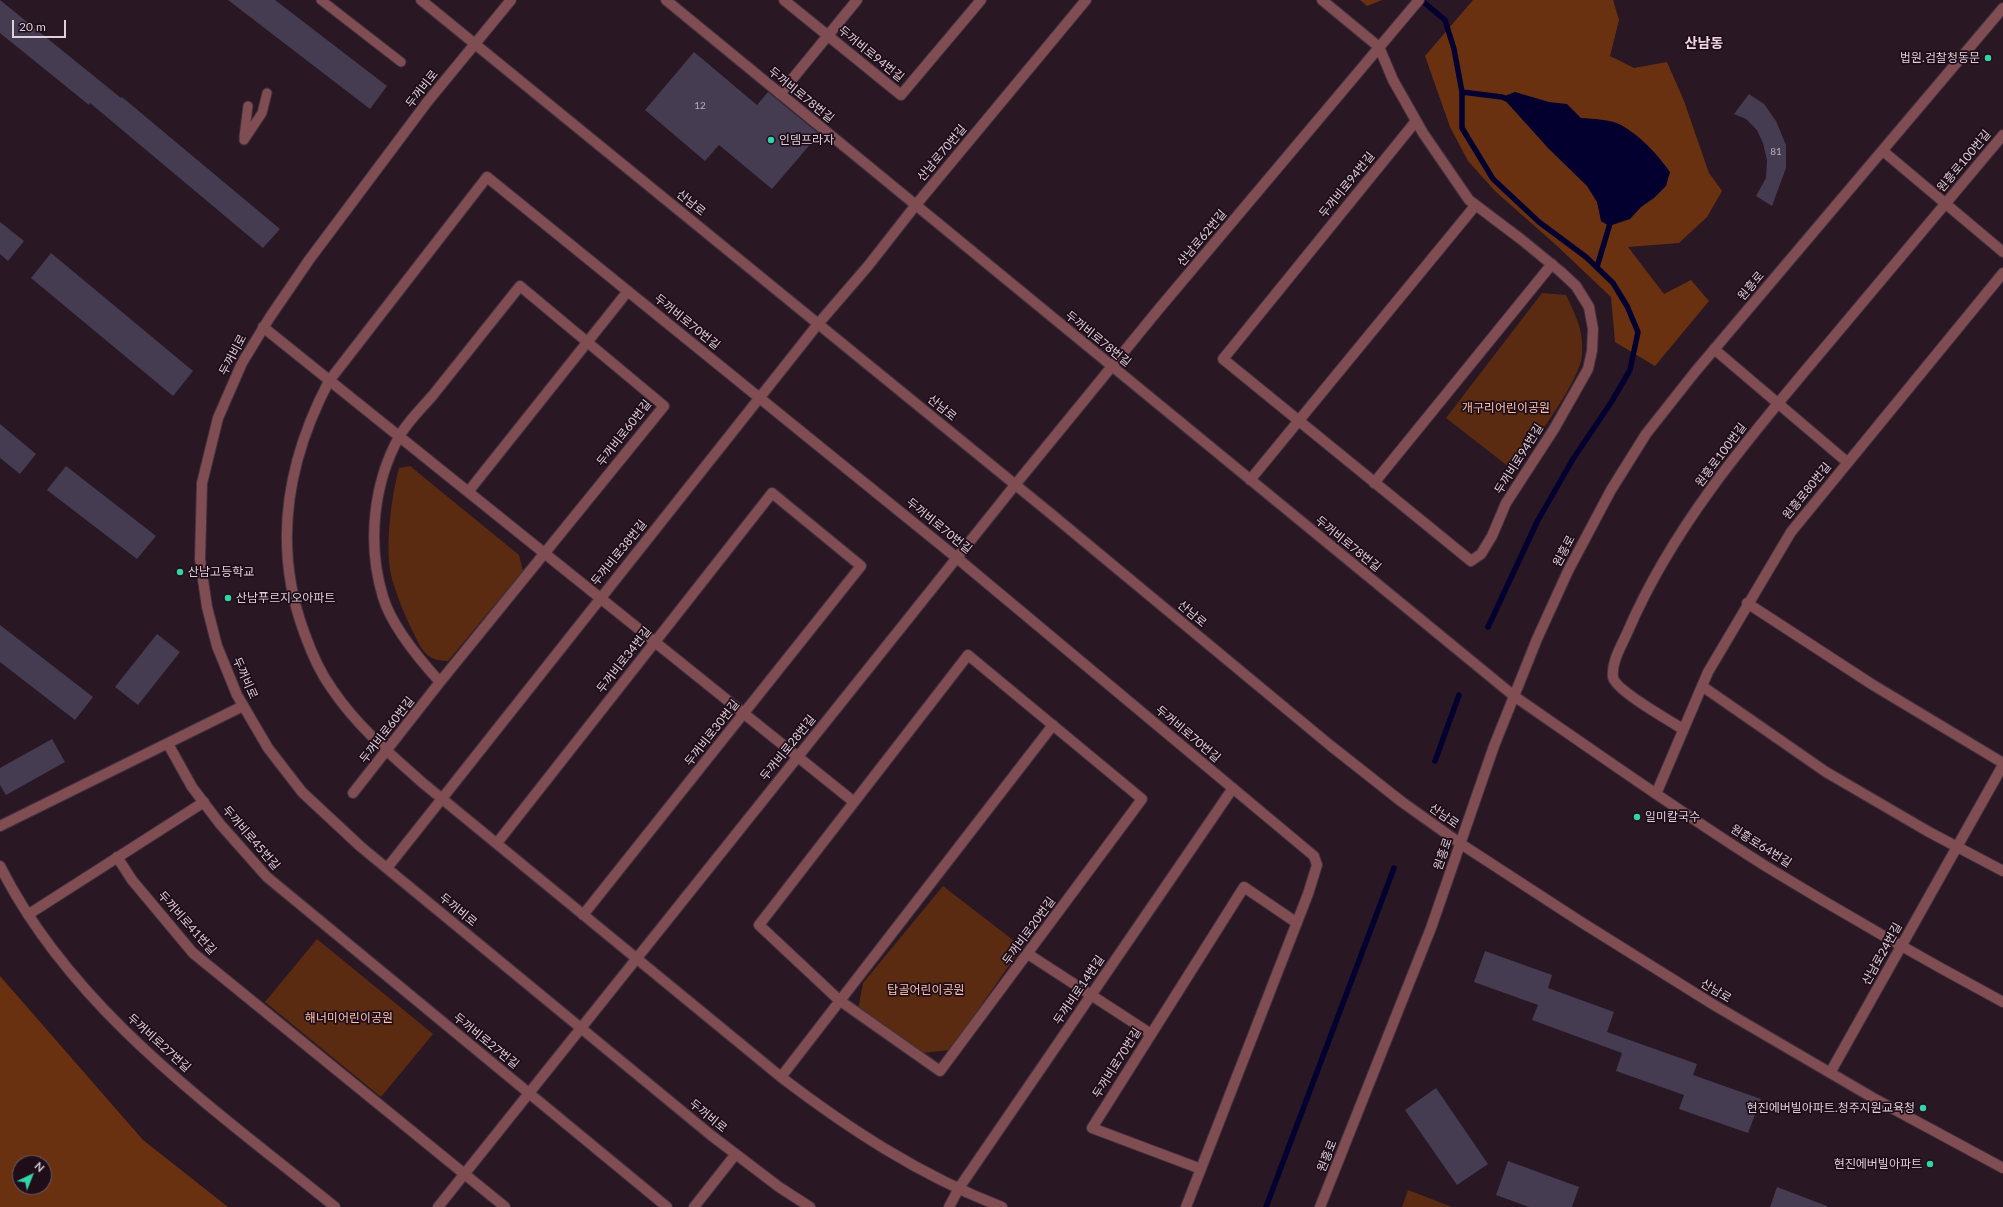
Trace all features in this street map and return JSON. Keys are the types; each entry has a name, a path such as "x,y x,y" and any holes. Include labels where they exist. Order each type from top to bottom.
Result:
{"street":[{"name":"산남로","path":"422,0 1015,485 1331,746 1402,802 1461,844 1581,922 1714,1005 1830,1073 2003,1168"},
{"name":"두꺼비로","path":"511,0 428,101 309,260 263,327 242,363 218,418 202,483 200,558 207,607 217,646 237,695 268,748 302,792 361,847 735,1155 779,1187 810,1207"},
{"name":"두꺼비로78번길","path":"666,0 1514,696"},
{"name":"두꺼비로94번길","path":"784,0 901,95 981,0"},
{"path":"780,94 857,0"},
{"name":"산남로70번길","path":"818,324 868,266 1086,0"},
{"name":"두꺼비로94번길","path":"1322,0 1380,47 1393,80 1416,120 1450,173 1475,206 1522,240 1576,286 1589,308 1593,329 1592,351 1588,370 1554,429 1506,503 1492,536 1481,554 1471,561 1374,483"},
{"name":"산남로62번길","path":"1015,485 1418,0"},
{"name":"원흥로","path":"1320,1207 1431,928 1494,746 1537,639 1568,571 1611,490 1646,434 1714,350 2003,8"},
{"name":"두꺼비로94번길","path":"1299,421 1223,359 1416,120"},
{"name":"원흥로100번길","path":"1683,729 1622,690 1613,680 1613,667 1639,605 1669,550 1694,513 1778,403 2003,135"},
{"path":"1883,151 1945,204"},
{"name":"두꺼비로70번길","path":"329,381 487,177 957,558 1314,856 1318,865 1297,923 1186,1207"},
{"name":"원흥로100번길","path":"1945,204 2003,252"},
{"path":"1250,480 1475,206"},
{"path":"1299,421 1374,483 1552,264"},
{"path":"1847,462 2003,273"},
{"name":"두꺼비로60번길","path":"353,793 440,682 664,406 520,286 399,436 384,471 377,497 375,529 377,567 383,598 401,633 440,682"},
{"path":"468,492 628,291"},
{"name":"두꺼비로38번길","path":"387,868 818,324"},
{"path":"263,327 854,802"},
{"name":"원흥로80번길","path":"1656,794 1708,672 1747,603 1791,532 1847,462 1714,350"},
{"path":"329,381 314,409 297,459 288,499 286,542 289,580 298,614 314,658 331,688 353,717 387,751 442,798 781,1077 824,1110 879,1146 959,1188 1002,1207"},
{"name":"두꺼비로28번길","path":"581,1028 1015,485"},
{"name":"두꺼비로30번길","path":"583,915 861,566 772,493"},
{"name":"두꺼비로34번길","path":"497,843 772,493"},
{"name":"산남로24번길","path":"1747,603 1873,685 2003,764 1830,1073"},
{"name":"두꺼비로20번길","path":"968,655 1053,725 1142,799 940,1071 839,1000 759,925 968,655"},
{"path":"1702,686 1826,772 1957,847 2003,871"},
{"name":"원흥로64번길","path":"1514,696 1656,794 1766,866 1902,946 2003,1002"},
{"path":"0,826 243,706"},
{"path":"781,1077 1053,725"},
{"name":"두꺼비로45번길","path":"168,744 192,786 220,824 267,877 334,933"},
{"name":"두꺼비로14번길","path":"949,1207 959,1188 1233,788"},
{"path":"29,914 204,802"},
{"name":"두꺼비로41번길","path":"117,858 132,880 193,952 247,998 465,1174"},
{"name":"두꺼비로27번길","path":"0,866 41,934 87,991 136,1042 215,1110 335,1207"},
{"name":"두꺼비로70번길","path":"1201,1170 1092,1128 1244,887 1297,923"},
{"name":"두꺼비로27번길","path":"334,933 667,1207"},
{"path":"1028,954 1151,1034"},
{"path":"438,1207 581,1028"},
{"path":"694,1207 735,1155"},
{"path":"465,1174 505,1207"}],"lane":[{"path":"321,0 401,62"},
{"path":"248,106 244,140 262,113 268,93"}],"green space":[{"name":"개구리어린이공원","path":"1542,293 1566,295 1576,317 1582,338 1582,355 1573,381 1564,397 1542,431 1513,470 1446,418"},
{"path":"410,466 519,555 523,571 448,661 430,657 422,649 404,611 391,575 389,563 389,536 394,493 399,468"},
{"name":"탑골어린이공원","path":"943,886 1022,947 950,1050 922,1053 858,1010 863,983"},
{"name":"해너미어린이공원","path":"317,939 433,1034 381,1097 265,1002"},
{"path":"1408,1190 1452,1207 1402,1207"}],"shaded area":[{"path":"1360,0 1382,0 1367,6"},
{"path":"1473,0 1613,0 1619,20 1610,56 1634,68 1667,62 1684,101 1709,173 1722,191 1707,217 1679,243 1628,247 1664,294 1691,280 1709,301 1655,366 1615,342 1611,297 1555,244 1496,192 1468,161 1450,127 1425,56"},
{"path":"1515,92 1549,102 1567,104 1581,118 1617,123 1628,129 1648,146 1670,172 1666,186 1654,198 1641,207 1630,219 1609,226 1601,221 1597,202 1587,186 1548,148 1502,97"},
{"path":"0,976 143,1140 228,1207 0,1207"}],"building":[{"path":"0,0 121,98 122,97 280,229 263,248 90,103 89,105 0,33"},
{"path":"228,0 275,0 387,86 370,109"},
{"path":"694,52 757,105 768,92 819,134 772,189 719,145 705,161 645,110"},
{"path":"1749,94 1764,104 1776,121 1786,145 1786,168 1772,206 1756,196 1766,178 1767,160 1763,143 1757,130 1746,119 1734,114"},
{"path":"0,222 24,241 8,261 0,254"},
{"path":"51,253 193,371 173,396 31,278"},
{"path":"0,424 36,454 20,474 0,458"},
{"path":"66,466 156,536 137,559 47,490"},
{"path":"0,625 93,697 75,720 0,662"},
{"path":"157,634 180,652 138,705 115,687"},
{"path":"52,739 65,762 6,795 0,785 0,768"},
{"path":"1485,951 1552,975 1548,988 1614,1012 1607,1032 1697,1064 1693,1075 1761,1099 1748,1133 1679,1109 1684,1095 1616,1071 1622,1053 1532,1020 1538,1005 1474,982"},
{"path":"1436,1088 1488,1164 1457,1185 1405,1110"},
{"path":"1508,1161 1579,1187 1572,1207 1529,1207 1496,1195"},
{"path":"1777,1187 1827,1206 1827,1207 1770,1207"}],"waterway":[{"path":"1421,0 1445,20 1454,49 1462,92 1462,128 1493,179 1539,222 1586,257 1613,283 1627,306 1638,332 1630,370 1612,401 1573,459 1538,520 1488,627"},
{"path":"1462,92 1502,97 1509,100"},
{"path":"1597,267 1611,220"},
{"path":"1435,761 1459,695"},
{"path":"1266,1207 1394,868"}],"place":[{"name":"법원.검찰청동문","path":"1988,58"},
{"name":"인뎀프라자","path":"771,140"},
{"name":"산남고등학교","path":"180,572"},
{"name":"산남푸르지오아파트","path":"228,598"},
{"name":"일미칼국수","path":"1637,817"},
{"name":"현진에버빌아파트.청주지원교육청","path":"1923,1108"},
{"name":"현진에버빌아파트","path":"1930,1164"}],"district":[{"name":"산남동","path":"1704,43"}]}
